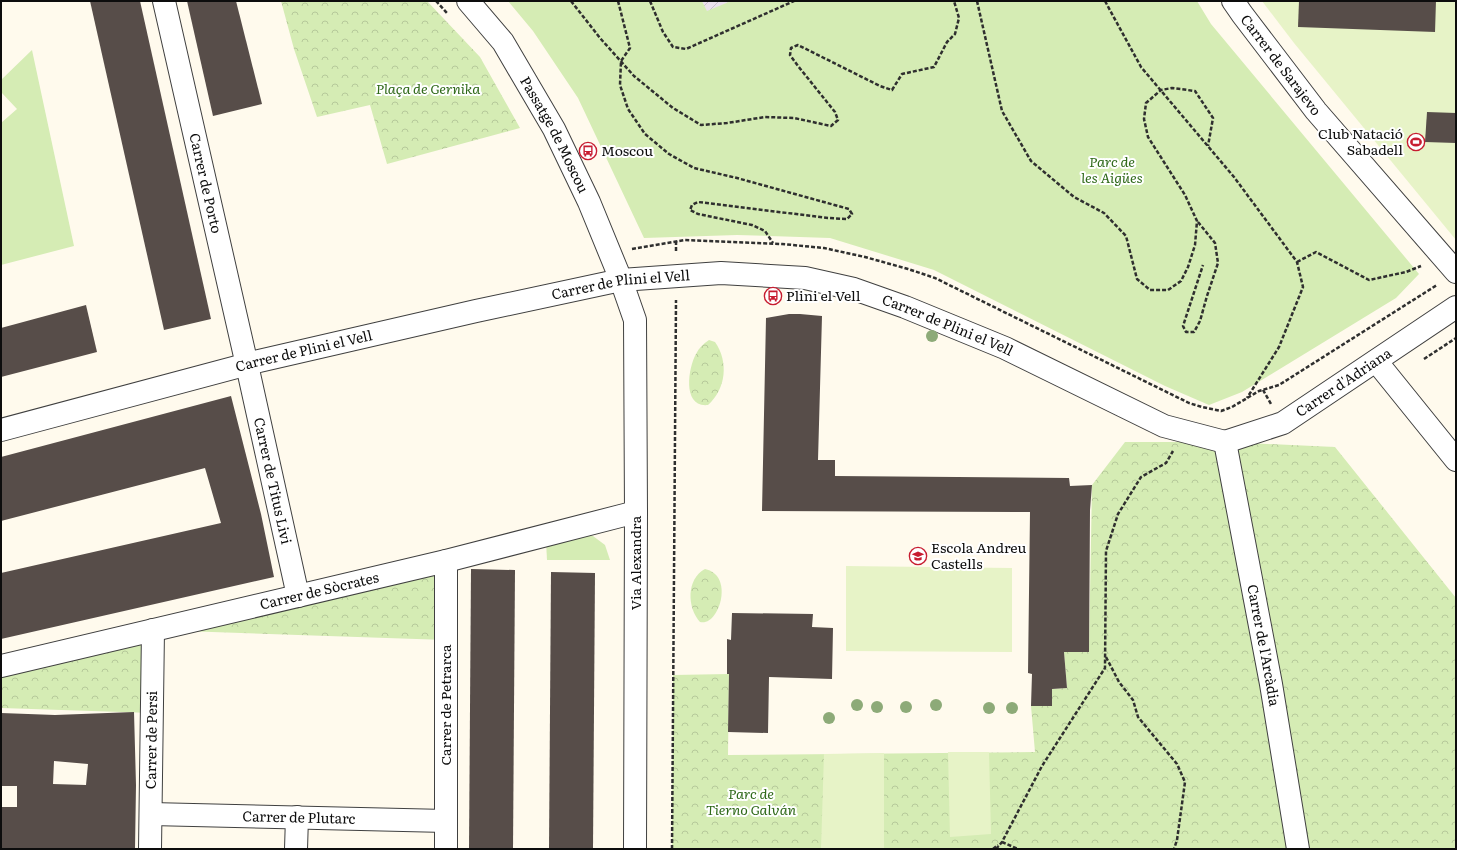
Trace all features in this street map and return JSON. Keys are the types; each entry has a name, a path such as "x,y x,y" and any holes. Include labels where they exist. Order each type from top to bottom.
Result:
{"street":[{"name":"Carrer de Porto","path":"164,1 247,365"},
{"name":"Passatge de Moscou","path":"468,1 503,42 554,129 589,202 621,280"},
{"name":"Carrer de Sarajevo","path":"1233,1 1316,111 1456,272"},
{"name":"Carrer de Plini el Vell","path":"1,430 247,365 476,311 621,280 721,273 805,278 854,289 905,307 1005,348 1164,426 1225,442"},
{"name":"Via Alexandra","path":"621,280 635,320 635,849"},
{"name":"Carrer d'Adriana","path":"1225,442 1283,423 1456,307"},
{"path":"1376,361 1456,460"},
{"name":"Carrer de Titus Livi","path":"247,365 298,596"},
{"name":"Carrer de l'Arcàdia","path":"1225,442 1271,684 1298,849"},
{"name":"Carrer de Sòcrates","path":"1,666 446,561 636,512"},
{"name":"Carrer de Petrarca","path":"446,561 446,849"},
{"name":"Carrer de Persi","path":"150,849 153,630"},
{"name":"Carrer de Plutarc","path":"151,814 446,821"},
{"path":"296,849 297,818"}],"path":[{"path":"436,1 451,18"},
{"path":"571,1 600,38 634,76 673,108 701,125 727,123 764,117 794,118 831,126 838,120 835,112 790,55 791,48 798,45 880,86 892,90 902,74 934,67 947,42 955,34 959,18 954,1"},
{"path":"618,1 630,48 621,61 620,85 628,108 645,134 669,154 694,168 836,205 849,209 852,214 847,219 834,219 698,202 692,204 690,210 698,214 752,225 765,231 774,244"},
{"path":"650,1 663,32 673,47 686,49 794,1"},
{"path":"977,1 1002,111 1031,161 1074,197 1104,213 1126,236 1137,279 1150,290 1168,290 1181,281 1188,267 1196,244 1197,221"},
{"path":"1105,1 1141,67 1234,177 1297,262 1302,287 1279,347 1247,399"},
{"path":"1203,265 1184,326 1186,332 1194,332 1200,321 1218,263 1215,243 1197,221 1186,195 1148,137 1144,119 1146,103 1161,90 1172,88 1195,91 1213,118 1208,146"},
{"path":"609,252 685,240 824,248 865,257 936,278 1182,400 1202,408 1221,411 1232,407 1259,392 1279,385 1438,284"},
{"path":"672,849 676,241"},
{"path":"1297,262 1316,252 1369,280 1406,272 1421,266"},
{"path":"996,849 1002,842 1042,766 1105,668 1106,551 1118,514 1141,477 1166,463 1183,431"},
{"path":"1105,656 1119,682 1133,700 1138,717 1177,764 1185,782 1177,840 1174,849"},
{"path":"993,849 1002,842"},
{"path":"1002,842 1018,849"}],"shaded area":[{"path":"702,1 731,1 707,12"}],"green space":[{"name":"Plaça de Gernika","path":"281,1 427,1 480,57 520,128 387,164 370,105 317,117 294,49"},
{"name":"Parc de les Aigües","path":"508,1 702,1 707,11 731,1 1197,1 1211,24 1419,274 1396,298 1242,392 1209,405 1165,386 934,270 830,238 737,235 644,238 578,98 533,31"},
{"name":"Club Natació Sabadell","path":"1262,1 1456,1 1456,240 1294,43"},
{"path":"32,50 74,246 1,265 1,123 17,109 1,92 1,80"},
{"path":"709,340 715,342 719,350 724,367 724,375 719,391 708,405 700,404 694,400 689,386 689,377 696,354"},
{"name":"Parc de Tierno Galván","path":"1125,442 1225,442 1335,447 1456,598 1456,849 672,849 673,675 729,674 728,755 1035,752 1031,706 1052,706 1052,689 1067,688 1064,652 1089,651 1092,485"},
{"path":"565,535 593,536 605,545 610,560 547,560 546,541"},
{"path":"446,561 446,640 153,630"},
{"path":"846,566 1012,568 1012,652 846,651"},
{"path":"705,569 714,573 720,581 722,590 718,609 713,617 707,621 700,622 693,609 690,594 694,580"},
{"path":"153,630 152,713 1,708 1,666"},
{"path":"948,752 989,752 991,834 950,837"},
{"path":"884,753 884,849 821,849 824,754"}],"building":[{"path":"90,1 140,1 211,319 164,330"},
{"path":"187,1 236,1 262,104 213,116"},
{"path":"1299,1 1436,1 1435,32 1298,27"},
{"path":"1427,112 1456,113 1456,143 1425,142"},
{"path":"86,305 97,352 1,377 1,328"},
{"path":"789,314 822,316 818,460 835,460 835,476 1069,478 1070,486 1092,485 1090,510 1089,652 1064,652 1067,688 1052,689 1052,706 1031,706 1032,674 1028,673 1030,512 762,511 766,318"},
{"path":"231,396 261,514 274,577 1,639 1,573 221,523 205,468 1,521 1,457"},
{"path":"471,569 515,570 513,849 469,849"},
{"path":"551,572 595,573 593,849 549,849"},
{"path":"732,613 813,614 812,627 833,628 832,679 769,677 768,733 728,732 729,674 727,674 727,639 731,640"},
{"path":"134,712 136,785 135,849 1,849 1,807 17,807 17,786 1,786 1,713 55,715","holes":["54,761 88,764 86,785 53,784"]}],"place":[{"name":"Club Natació Sabadell","path":"1416,142"},
{"name":"Moscou","path":"588,151"},
{"name":"Plini el Vell","path":"773,296"},
{"name":"Escola Andreu Castells","path":"918,556"}]}
